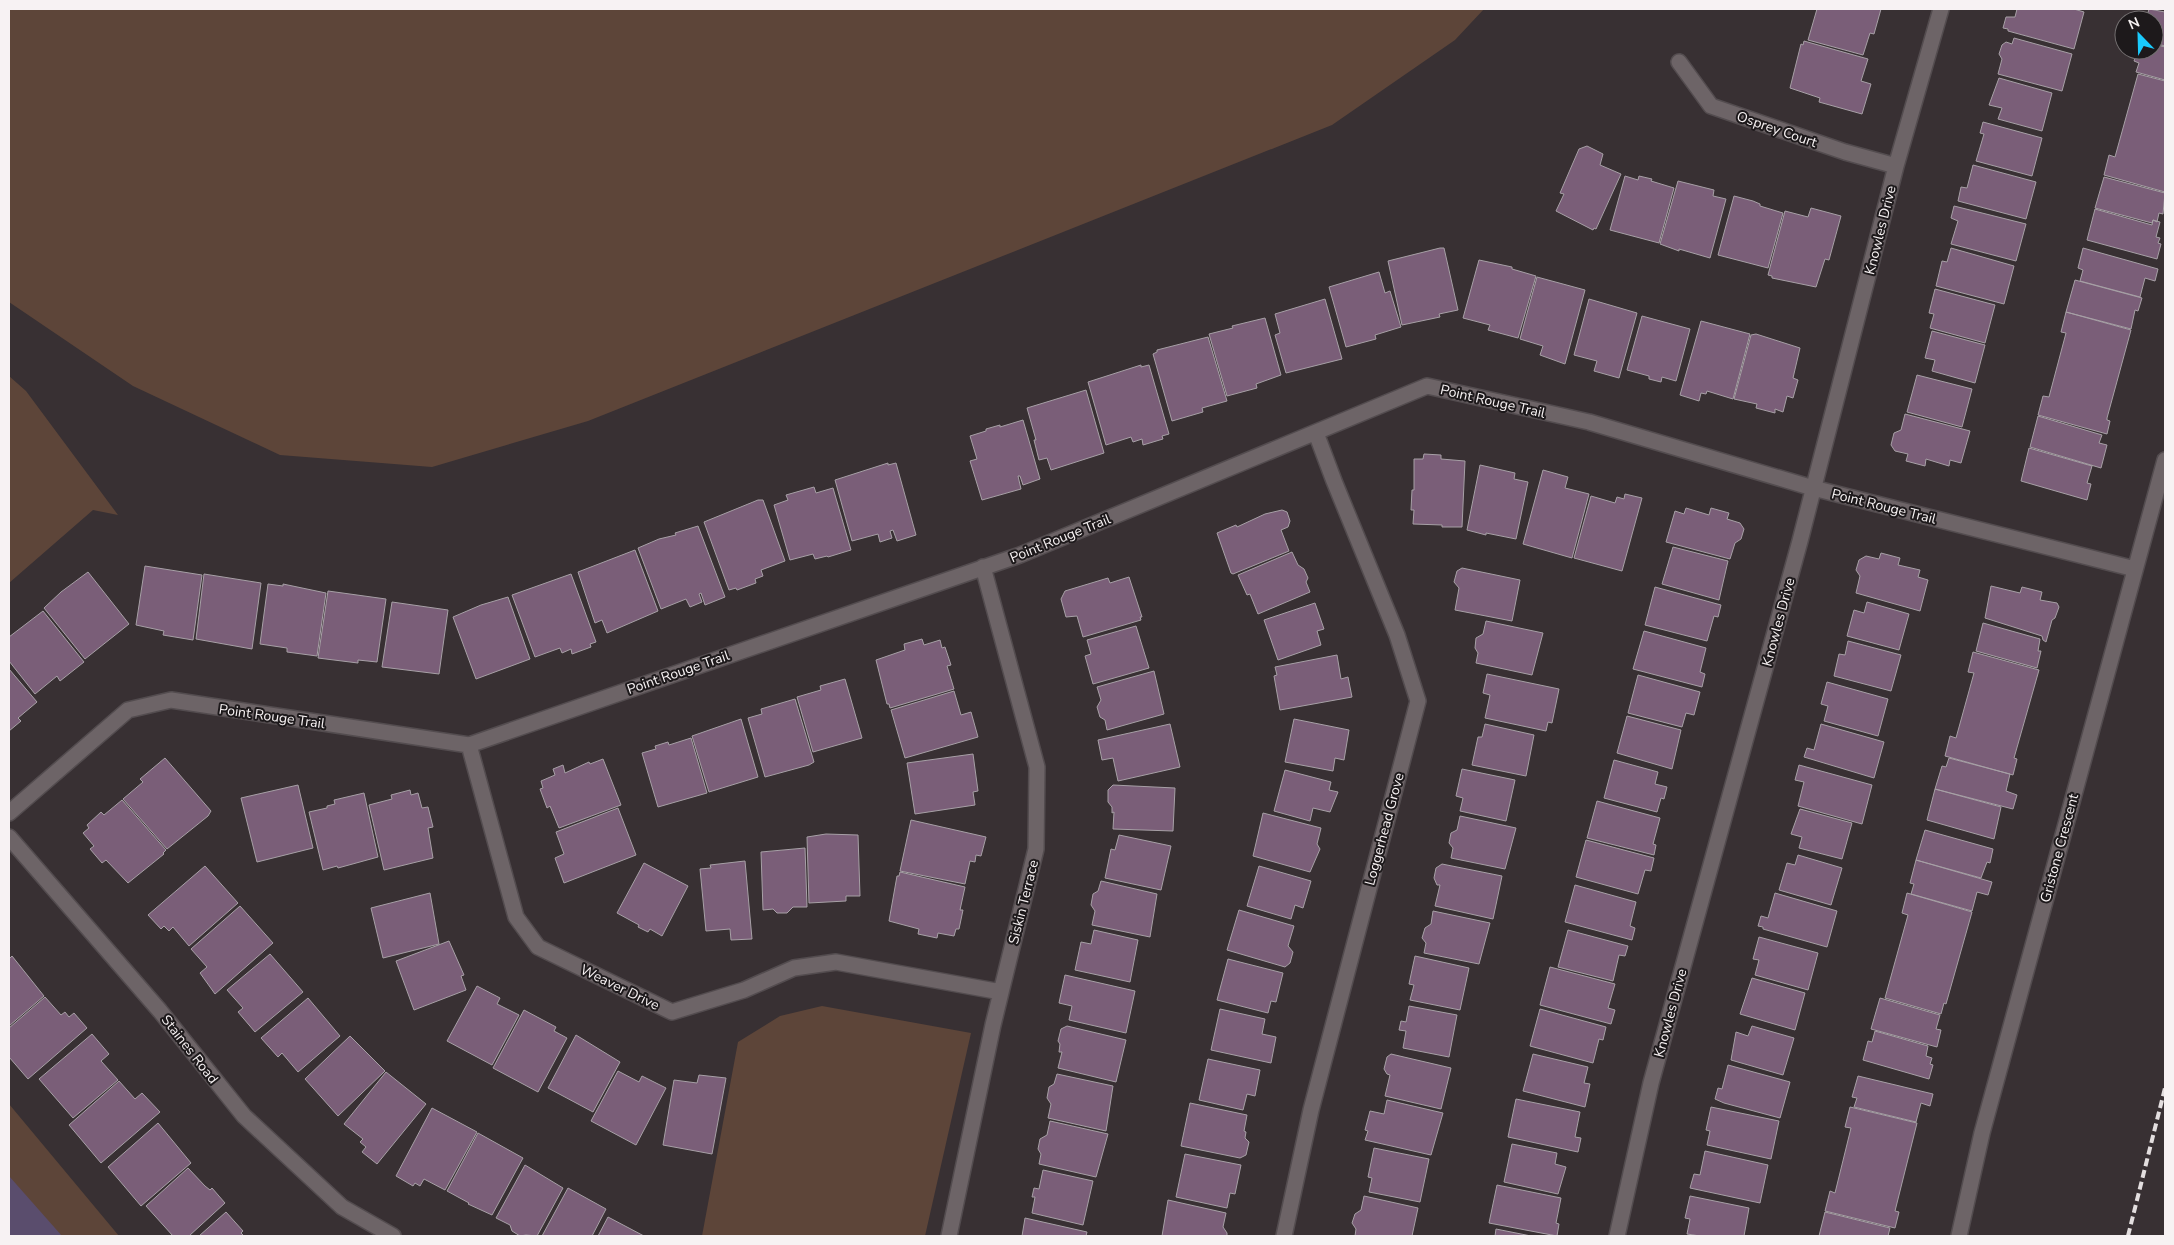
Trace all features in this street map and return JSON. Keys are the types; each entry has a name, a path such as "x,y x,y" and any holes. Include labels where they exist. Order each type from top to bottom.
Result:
{"street":[{"name":"Knowles Drive","path":"1617,1236 1651,1083 1814,488 1896,166 1941,9"},
{"name":"Osprey Court","path":"1679,62 1710,106 1845,152 1896,166"},
{"name":"Point Rouge Trail","path":"9,813 128,710 171,700 468,745 1020,555 1427,386 1589,422 1814,488 2135,569"},
{"name":"Loggerhead Grove","path":"1284,1236 1311,1110 1418,701 1397,635 1316,433"},
{"name":"Gristone Crescent","path":"1959,1236 1984,1123 2165,460"},
{"name":"Siskin Terrace","path":"949,1236 1001,992 1036,849 1037,767 983,567"},
{"name":"Weaver Drive","path":"468,745 516,917 538,947 672,1012 744,990 794,968 836,962 1001,992"},
{"name":"Staines Road","path":"9,838 160,1011 244,1116 342,1207 393,1236"}],"shaded area":[{"path":"9,9 1484,9 1455,40 1332,125 588,421 432,467 280,455 133,386 9,302"},
{"path":"9,376 26,391 118,515 93,510 9,583"},
{"path":"822,1006 971,1033 925,1236 702,1236 738,1042 780,1016"},
{"path":"9,1104 119,1236 9,1236"},
{"path":"9,1176 62,1236 9,1236"}],"building":[{"path":"1817,9 1881,9 1874,34 1870,33 1863,55 1808,40"},
{"path":"2017,9 2074,9 2084,12 2074,49 2003,28 2006,17 2015,17"},
{"path":"2164,12 2165,12 2164,46"},
{"path":"2014,38 2072,54 2062,91 1998,74 2002,59 1999,54 2002,45 2006,42 2012,44"},
{"path":"1804,41 1868,59 1861,81 1871,84 1862,114 1819,102 1820,98 1790,88 1801,44 1803,45"},
{"path":"2165,47 2165,80 2136,72 2139,63 2134,61 2164,60"},
{"path":"2138,74 2165,81 2165,192 2104,175 2109,155 2115,157"},
{"path":"1999,78 2052,93 2042,131 1998,119 2002,108 1989,105"},
{"path":"1983,122 2042,138 2032,176 1976,161 1984,134 1980,133"},
{"path":"1587,146 1603,154 1600,165 1621,174 1596,229 1594,228 1593,230 1556,211 1564,194 1560,193 1579,149"},
{"path":"1973,165 2036,182 2026,219 1958,201 1961,187 1967,188"},
{"path":"1625,176 1638,180 1639,176 1652,179 1651,181 1674,188 1659,243 1610,230"},
{"path":"2104,177 2165,193 2163,214 2159,213 2157,222 2153,220 2152,223 2095,208"},
{"path":"1678,181 1714,190 1713,196 1726,199 1710,258 1679,249 1679,251 1660,244"},
{"path":"1734,196 1753,201 1760,204 1760,206 1783,213 1768,268 1718,255"},
{"path":"1954,206 2026,224 2016,261 1951,244 1958,221 1951,218"},
{"path":"1811,208 1841,216 1829,260 1825,259 1816,287 1772,278 1772,276 1768,275 1785,211 1808,217"},
{"path":"2095,209 2152,225 2153,220 2160,222 2156,237 2160,238 2158,243 2161,244 2157,259 2087,240"},
{"path":"1444,248 1458,310 1439,314 1440,317 1402,325 1388,261"},
{"path":"1951,248 2014,266 2004,304 1936,286 1942,261 1947,262"},
{"path":"2083,248 2158,269 2155,281 2145,278 2140,297 2080,281 2083,270 2078,268"},
{"path":"1479,260 1512,267 1512,269 1536,276 1518,338 1488,330 1490,325 1463,318"},
{"path":"1379,272 1385,293 1390,291 1401,327 1375,335 1376,339 1346,347 1329,287"},
{"path":"1537,277 1585,290 1565,364 1540,355 1543,346 1520,339"},
{"path":"2075,280 2142,298 2138,311 2135,310 2131,329 2066,312"},
{"path":"1935,289 1995,305 1985,343 1930,328 1934,314 1929,313"},
{"path":"1325,299 1342,359 1286,373 1275,335 1280,333 1275,314"},
{"path":"1589,299 1637,313 1619,378 1594,371 1597,361 1574,355"},
{"path":"2066,312 2131,330 2107,418 2110,421 2107,434 2038,415 2043,396 2049,397 2066,333 2061,332"},
{"path":"1642,316 1690,329 1676,381 1662,377 1661,382 1649,379 1649,376 1627,370"},
{"path":"1265,318 1281,375 1256,384 1257,388 1227,396 1209,334"},
{"path":"1701,321 1750,334 1733,399 1707,391 1706,394 1701,393 1699,401 1680,395"},
{"path":"1932,331 1985,345 1975,383 1932,371 1935,360 1925,358"},
{"path":"1756,334 1800,348 1793,378 1798,380 1793,398 1787,396 1783,412 1775,409 1775,413 1756,408 1757,404 1734,399 1751,335"},
{"path":"1208,337 1227,401 1202,408 1203,412 1172,421 1153,354 1157,350"},
{"path":"1141,365 1141,367 1149,365 1169,434 1162,436 1163,439 1143,445 1142,439 1133,442 1131,437 1106,445 1088,382"},
{"path":"1917,375 1972,389 1962,427 1907,412"},
{"path":"1086,390 1104,453 1051,470 1047,458 1039,460 1034,440 1036,440 1027,408"},
{"path":"1905,414 1970,431 1961,463 1950,460 1949,466 1926,459 1925,466 1906,461 1908,454 1895,451 1891,445 1894,433 1901,430"},
{"path":"2038,416 2102,435 2099,443 2107,445 2101,468 2030,447"},
{"path":"1023,420 1040,479 1023,485 1020,476 1018,476 1021,489 982,500 970,461 977,459 970,436 986,431 986,429"},
{"path":"2029,448 2092,466 2087,483 2091,484 2087,500 2021,481"},
{"path":"1424,454 1441,455 1441,459 1465,461 1462,527 1413,524 1414,510 1411,510 1412,490 1414,490 1414,459 1423,459"},
{"path":"888,463 888,465 896,463 916,535 897,541 893,530 890,531 892,538 880,542 878,534 852,541 835,480"},
{"path":"1480,465 1515,473 1514,479 1528,482 1516,539 1467,530"},
{"path":"1543,470 1568,477 1565,488 1589,494 1572,558 1523,544"},
{"path":"814,487 816,493 833,488 851,550 828,557 815,559 813,554 790,560 774,505 788,500 786,495"},
{"path":"1625,494 1642,498 1622,571 1574,558 1591,496 1615,503 1617,497 1624,499"},
{"path":"758,500 763,500 785,561 761,570 763,576 755,579 756,583 737,590 736,588 729,590 704,522"},
{"path":"1686,508 1709,515 1711,508 1729,513 1727,519 1740,523 1744,529 1741,539 1735,543 1730,559 1666,542 1675,511 1684,514"},
{"path":"1282,510 1287,512 1290,521 1288,527 1281,530 1289,551 1233,574 1231,573 1217,533 1236,525 1237,527 1265,514"},
{"path":"698,526 725,597 705,605 701,593 699,594 702,602 690,607 686,599 661,609 638,548"},
{"path":"1673,547 1728,561 1719,600 1662,584"},
{"path":"635,550 658,611 607,633 602,620 595,623 578,572"},
{"path":"1292,552 1298,565 1304,569 1308,578 1306,582 1310,592 1258,614 1250,594 1247,595 1238,575"},
{"path":"1881,553 1900,558 1898,565 1920,570 1918,577 1928,580 1920,611 1856,593 1860,576 1856,570 1859,560 1866,556 1879,559"},
{"path":"145,566 202,575 193,640 163,635 164,631 136,625"},
{"path":"1462,568 1520,580 1512,621 1455,610 1459,588 1454,582 1457,571"},
{"path":"88,572 129,624 85,659 44,608 61,592"},
{"path":"204,574 261,583 252,649 196,639"},
{"path":"571,574 596,642 590,644 591,647 572,654 571,649 562,653 560,648 535,657 512,595"},
{"path":"1129,577 1142,617 1140,617 1141,620 1083,637 1077,616 1066,617 1061,599 1065,591 1108,578 1110,583"},
{"path":"268,584 283,586 283,584 326,593 317,656 287,652 287,648 260,644"},
{"path":"1991,586 2020,593 2022,587 2042,592 2040,600 2057,603 2059,607 2055,618 2052,620 2046,642 2042,636 1985,618"},
{"path":"1655,587 1721,605 1718,617 1714,616 1707,641 1645,625"},
{"path":"328,591 386,599 377,662 358,660 358,663 318,658"},
{"path":"508,597 530,659 476,679 453,617 481,605"},
{"path":"392,602 448,610 439,674 382,667"},
{"path":"1867,602 1909,614 1899,650 1847,636 1854,610 1864,613"},
{"path":"1315,603 1324,629 1317,631 1321,645 1278,660 1264,620"},
{"path":"43,611 84,662 60,681 57,676 35,694 9,661 9,637"},
{"path":"1486,621 1543,633 1532,675 1476,663 1478,653 1475,648 1476,638 1483,634"},
{"path":"1983,623 2040,639 2038,651 2041,651 2037,668 1976,651"},
{"path":"1136,626 1149,668 1093,684 1085,656 1091,654 1087,640"},
{"path":"1644,631 1706,648 1700,672 1705,674 1702,687 1633,669"},
{"path":"922,639 924,645 940,640 942,648 945,647 951,665 947,666 954,689 890,708 889,704 887,704 876,660 905,650 904,644"},
{"path":"1848,641 1901,655 1891,691 1834,676 1839,654 1845,655"},
{"path":"1973,652 2039,670 2014,758 2017,759 2013,775 1945,756 1950,736 1956,738 1974,673 1968,672"},
{"path":"1337,655 1341,679 1348,677 1352,697 1280,710 1274,676 1277,675 1275,667"},
{"path":"9,669 37,702 18,718 21,721 9,731"},
{"path":"1154,671 1164,714 1107,730 1105,720 1100,717 1097,707 1101,700 1097,687"},
{"path":"1487,674 1559,689 1552,723 1548,722 1546,731 1485,718 1490,695 1483,693"},
{"path":"1638,675 1700,692 1694,715 1686,713 1682,727 1628,713"},
{"path":"845,679 862,738 813,752 797,697 821,690 820,686"},
{"path":"1827,682 1888,699 1878,736 1824,721 1828,706 1821,704"},
{"path":"954,691 961,715 971,712 978,737 905,758 891,710"},
{"path":"795,699 814,762 765,777 748,718 762,714 761,709"},
{"path":"1627,716 1681,730 1672,769 1617,753"},
{"path":"741,719 758,777 709,792 692,736"},
{"path":"1294,719 1349,730 1344,760 1335,758 1333,771 1285,762"},
{"path":"1170,724 1180,767 1118,781 1113,758 1102,760 1098,740"},
{"path":"1485,724 1534,735 1526,776 1472,765 1478,737 1482,737"},
{"path":"1821,724 1884,742 1874,778 1804,757 1807,748 1814,750"},
{"path":"691,738 707,793 658,807 642,753 656,749 655,746 668,742 669,745"},
{"path":"973,754 978,791 973,792 975,805 915,814 907,763"},
{"path":"165,758 211,811 208,816 167,849 123,799 143,782 140,779"},
{"path":"1949,758 2010,774 2006,791 2017,795 2013,809 1935,789 1942,766 1946,767"},
{"path":"603,759 621,805 559,828 550,806 547,808 540,789 543,788 541,781 555,775 553,769 563,765 565,773 589,762 590,764"},
{"path":"1614,760 1658,772 1655,784 1667,787 1664,799 1661,798 1657,812 1604,798"},
{"path":"1799,765 1872,785 1862,824 1798,806 1804,782 1795,780"},
{"path":"1462,769 1515,780 1506,821 1460,811 1463,798 1456,796"},
{"path":"1285,770 1331,782 1329,790 1338,792 1330,812 1313,808 1310,821 1274,811"},
{"path":"298,785 313,848 257,862 241,798"},
{"path":"1113,785 1175,788 1173,831 1113,829 1114,812 1112,813 1112,807 1108,802 1108,790"},
{"path":"1935,789 2001,807 1994,839 1927,820"},
{"path":"410,790 411,795 418,793 422,808 428,807 433,827 428,828 433,858 384,870 369,805 392,799 391,795"},
{"path":"364,793 378,857 338,868 337,866 323,870 309,812 327,808 327,806 335,804 334,800"},
{"path":"122,800 166,850 164,854 128,883 106,860 102,863 90,849 94,846 83,833 89,828 87,825 101,812 104,815"},
{"path":"1597,801 1660,818 1653,844 1656,845 1654,855 1587,838"},
{"path":"618,808 636,855 564,883 555,858 564,854 556,832"},
{"path":"1800,809 1852,823 1842,859 1799,848 1802,837 1791,834"},
{"path":"1263,813 1321,828 1317,844 1320,849 1310,872 1253,856"},
{"path":"1460,816 1516,828 1505,869 1451,858 1453,848 1449,843 1451,833 1457,830"},
{"path":"911,820 986,837 981,856 976,855 975,862 970,861 965,884 900,871"},
{"path":"1925,830 1993,849 1990,863 1987,862 1981,878 1916,860"},
{"path":"826,834 858,835 860,896 846,896 846,901 809,903 807,837"},
{"path":"1119,835 1171,846 1161,890 1105,878 1111,849 1115,850"},
{"path":"1586,840 1654,858 1651,871 1645,870 1638,894 1576,877"},
{"path":"805,848 807,907 793,907 787,913 777,913 773,909 763,910 761,852"},
{"path":"1798,855 1842,868 1831,905 1779,890 1787,863 1795,865"},
{"path":"1916,860 1992,882 1988,895 1977,892 1972,911 1911,894 1914,884 1910,883"},
{"path":"745,861 752,939 731,940 730,929 706,931 700,869 711,868 710,865"},
{"path":"644,863 688,886 662,936 650,929 648,932 638,927 639,925 617,913"},
{"path":"1442,864 1502,876 1493,919 1435,906 1440,885 1437,885 1434,878 1436,868"},
{"path":"205,866 238,903 189,946 173,927 169,931 164,926 161,929 148,915"},
{"path":"1259,866 1311,881 1303,908 1295,905 1291,919 1247,906"},
{"path":"900,872 965,887 960,910 963,910 959,929 956,929 954,936 938,933 937,938 918,934 919,929 889,921 897,876 899,876"},
{"path":"1101,881 1157,894 1150,937 1092,925 1095,911 1091,905 1093,894 1098,891"},
{"path":"1575,885 1636,902 1630,926 1635,928 1632,940 1565,922"},
{"path":"430,893 439,944 383,958 371,908"},
{"path":"1775,893 1837,911 1827,947 1758,926 1761,916 1768,918"},
{"path":"1907,893 1972,912 1946,1004 1944,1003 1941,1014 1885,998 1908,915 1902,913"},
{"path":"240,906 273,943 215,994 200,973 207,967 191,949"},
{"path":"1239,910 1294,926 1288,946 1293,952 1290,963 1285,967 1227,950"},
{"path":"1433,911 1490,923 1479,964 1424,953 1426,943 1422,938 1425,928 1431,924"},
{"path":"1094,930 1138,940 1130,982 1075,970 1081,942 1091,944"},
{"path":"1568,930 1628,946 1625,956 1619,955 1613,981 1558,967"},
{"path":"1759,937 1818,953 1808,990 1755,975 1759,960 1753,959"},
{"path":"449,941 464,975 461,976 466,990 414,1010 396,961"},
{"path":"270,954 303,992 255,1032 238,1012 243,1008 227,990"},
{"path":"12,956 44,996 9,1026 9,959"},
{"path":"1415,956 1469,968 1460,1010 1410,1000 1414,985 1409,984"},
{"path":"1228,959 1283,973 1276,1002 1271,1001 1268,1013 1217,1000"},
{"path":"1550,967 1615,984 1608,1008 1615,1010 1611,1024 1540,1005"},
{"path":"1065,975 1135,991 1126,1033 1069,1020 1072,1006 1059,1003"},
{"path":"1752,978 1805,993 1795,1030 1740,1014"},
{"path":"477,986 500,998 497,1004 519,1015 492,1065 447,1041"},
{"path":"45,997 61,1015 65,1012 69,1017 74,1013 87,1028 28,1079 9,1057 9,1028"},
{"path":"308,998 340,1036 298,1072 282,1053 278,1057 261,1038"},
{"path":"1880,998 1940,1015 1936,1029 1941,1030 1937,1047 1871,1029"},
{"path":"1409,1006 1457,1015 1449,1057 1403,1048 1406,1031 1399,1030 1401,1021 1406,1022"},
{"path":"1220,1009 1265,1019 1262,1034 1276,1037 1271,1063 1211,1050"},
{"path":"1540,1009 1606,1027 1603,1040 1599,1039 1593,1063 1530,1046"},
{"path":"524,1010 556,1027 554,1031 567,1038 538,1092 493,1068"},
{"path":"1067,1026 1126,1040 1116,1082 1058,1068 1062,1052 1059,1052 1060,1044 1058,1041 1061,1029"},
{"path":"1752,1026 1794,1038 1783,1075 1731,1060 1736,1032 1748,1036"},
{"path":"1875,1031 1928,1046 1926,1056 1932,1058 1930,1064 1933,1065 1929,1079 1863,1060 1868,1041 1872,1042"},
{"path":"92,1034 109,1054 101,1061 118,1080 73,1118 39,1079"},
{"path":"576,1035 620,1062 593,1112 548,1088"},
{"path":"350,1036 385,1071 338,1116 305,1079"},
{"path":"1391,1054 1451,1068 1441,1109 1385,1096 1390,1075 1384,1069 1387,1057"},
{"path":"1533,1054 1588,1067 1584,1083 1590,1084 1585,1107 1523,1091"},
{"path":"1208,1059 1260,1070 1255,1096 1247,1094 1243,1110 1199,1100"},
{"path":"1728,1065 1790,1082 1780,1118 1715,1099 1718,1088 1722,1089"},
{"path":"618,1071 639,1082 642,1076 666,1088 636,1145 591,1121"},
{"path":"386,1072 426,1104 377,1164 362,1152 366,1147 360,1142 363,1139 344,1124"},
{"path":"1057,1074 1113,1086 1106,1131 1048,1118 1051,1104 1047,1098 1049,1087 1054,1084"},
{"path":"699,1075 726,1078 712,1154 663,1145 674,1080 697,1083"},
{"path":"1858,1076 1933,1094 1930,1106 1921,1103 1916,1122 1854,1107 1857,1098 1852,1097"},
{"path":"119,1081 135,1099 142,1093 160,1112 101,1163 69,1125"},
{"path":"1516,1099 1580,1112 1575,1137 1581,1138 1578,1152 1508,1137"},
{"path":"1387,1100 1443,1113 1431,1155 1365,1140 1368,1131 1365,1130 1370,1111 1384,1114"},
{"path":"1190,1103 1247,1115 1244,1131 1246,1132 1245,1138 1249,1142 1246,1155 1240,1158 1181,1146"},
{"path":"1711,1107 1779,1121 1771,1159 1707,1145 1710,1131 1706,1130"},
{"path":"1850,1107 1917,1123 1895,1211 1899,1212 1895,1228 1825,1211 1830,1191 1835,1193 1851,1128 1845,1127"},
{"path":"432,1108 477,1132 445,1190 424,1179 420,1186 415,1183 413,1186 396,1176"},
{"path":"1050,1121 1108,1134 1096,1177 1039,1164 1041,1154 1038,1149 1040,1139 1047,1135"},
{"path":"158,1123 191,1163 141,1206 108,1167"},
{"path":"478,1133 523,1158 492,1215 468,1204 447,1191"},
{"path":"1512,1144 1557,1153 1555,1164 1566,1167 1558,1194 1504,1182"},
{"path":"1374,1148 1429,1159 1420,1202 1369,1192 1372,1178 1368,1177"},
{"path":"1705,1151 1768,1165 1760,1203 1690,1188 1694,1174 1700,1175"},
{"path":"1185,1154 1241,1165 1235,1194 1230,1193 1227,1208 1176,1197"},
{"path":"525,1165 563,1188 537,1236 520,1236 512,1231 510,1225 496,1218"},
{"path":"188,1168 205,1186 210,1190 212,1188 225,1203 189,1236 173,1236 146,1206"},
{"path":"1043,1170 1093,1181 1083,1225 1032,1213 1035,1197 1032,1197 1034,1188 1039,1189"},
{"path":"1497,1185 1561,1198 1556,1223 1559,1224 1557,1236 1489,1223"},
{"path":"568,1188 606,1209 592,1236 542,1236"},
{"path":"1364,1196 1418,1208 1412,1236 1355,1236 1356,1229 1352,1223 1355,1214 1361,1210"},
{"path":"1690,1196 1749,1208 1744,1236 1700,1236 1687,1234 1690,1219 1685,1218"},
{"path":"1168,1200 1226,1213 1223,1227 1227,1236 1162,1236"},
{"path":"226,1212 243,1231 241,1233 244,1236 199,1236"},
{"path":"1825,1212 1890,1228 1888,1236 1819,1236"},
{"path":"608,1217 644,1236 598,1236"},
{"path":"1025,1218 1087,1232 1086,1236 1022,1236"},
{"path":"1496,1229 1531,1236 1495,1236"}],"railway":[{"path":"2128,1236 2165,1088"}]}
